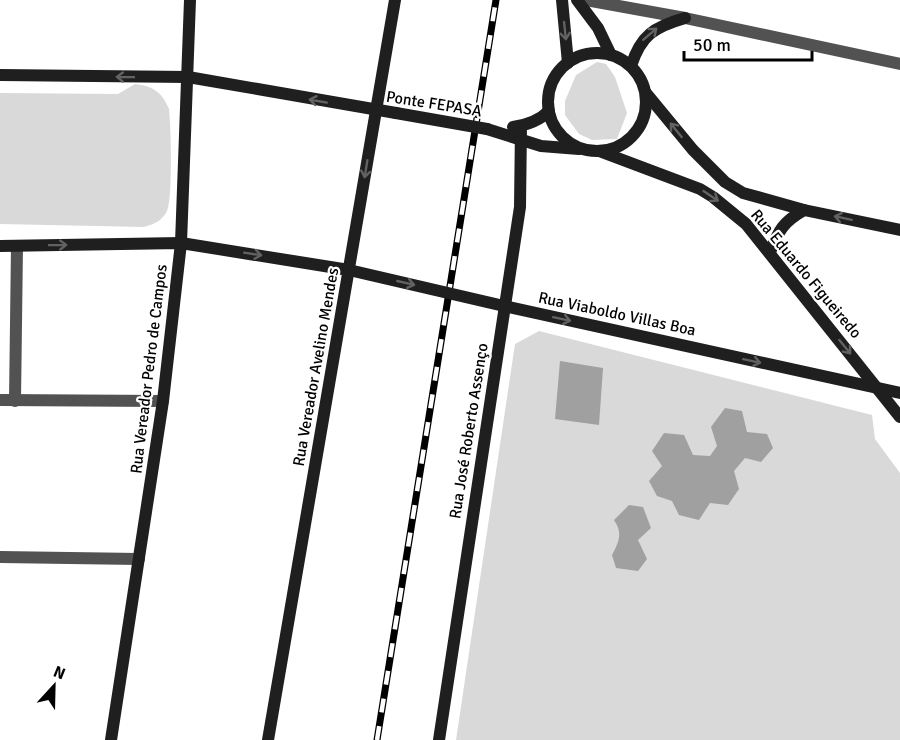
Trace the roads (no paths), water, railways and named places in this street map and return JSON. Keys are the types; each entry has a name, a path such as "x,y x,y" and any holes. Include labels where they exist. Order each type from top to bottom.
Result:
{"main road":[{"name":"Rua Vereador Pedro de Campos","path":"111,740 163,401 181,243 190,0"},
{"name":"Rua Vereador Avelino Mendes","path":"268,740 395,0"},
{"path":"562,0 568,63"},
{"path":"577,0 598,28 611,55"},
{"path":"631,66 642,42 654,30 685,18"},
{"path":"583,149 567,141 555,128 549,111 548,97 552,82 558,71 581,55 596,53 611,55 624,60 631,66 638,74 646,93 693,150 725,182 743,193 804,210 900,230"},
{"name":"Ponte FEPASA","path":"0,75 188,77 492,130"},
{"path":"492,130 555,148 599,151 619,146 636,133 645,114 646,93"},
{"path":"492,130 521,126 543,117 549,111"},
{"name":"Rua José Roberto Assenço","path":"439,740 520,207 521,126"},
{"name":"Rua Eduardo Figueiredo","path":"599,151 700,189 746,224 900,417"},
{"path":"770,252 779,230 789,219 804,210"},
{"name":"Rua Viaboldo Villas Boa","path":"0,246 181,243 349,270 900,393"}],"street":[{"path":"586,0 685,18 900,64"},
{"path":"15,401 17,246"},
{"path":"0,400 163,401"},
{"path":"0,557 139,559"}],"railway":[{"path":"377,740 496,0"}]}
